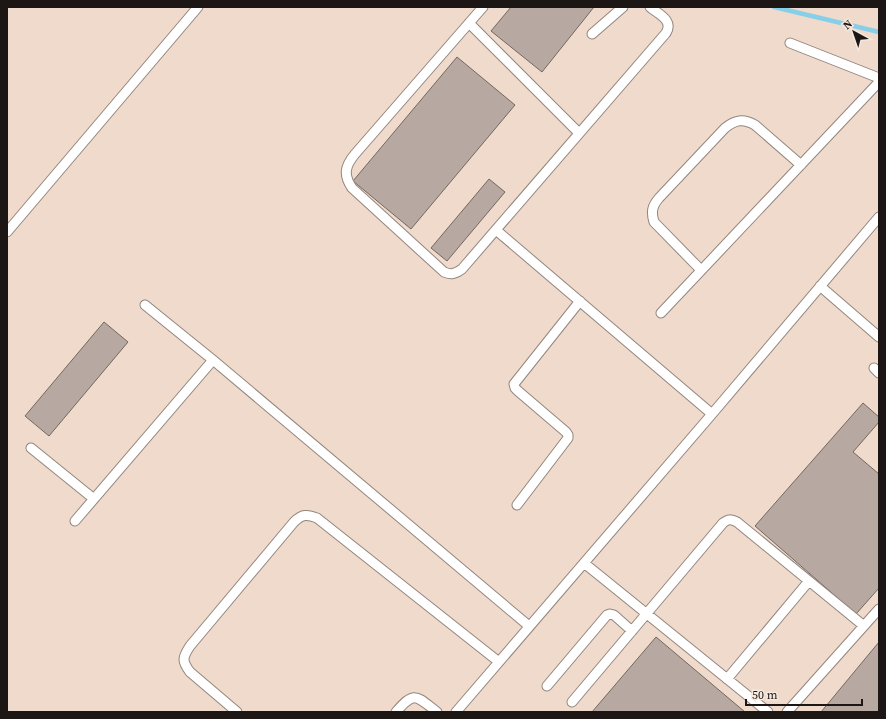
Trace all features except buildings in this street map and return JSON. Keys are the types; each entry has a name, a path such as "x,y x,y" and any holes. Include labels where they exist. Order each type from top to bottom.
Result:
{"lane":[{"path":"7,232 198,7"},
{"path":"483,7 355,154 349,162 346,171 347,180 352,188 444,272 450,275 457,273 462,269 669,28 669,23 650,7"},
{"path":"592,34 623,7"},
{"path":"469,23 579,133"},
{"path":"790,43 879,78"},
{"path":"661,313 879,82"},
{"path":"701,270 654,222 651,213 653,205 659,198 725,128 731,123 739,120 747,121 801,165"},
{"path":"456,712 879,217"},
{"path":"496,230 712,414"},
{"path":"820,286 879,337"},
{"path":"517,505 568,438 566,432 518,391 514,384 580,301"},
{"path":"145,305 213,360 529,626"},
{"path":"75,521 213,360"},
{"path":"31,448 94,498"},
{"path":"237,712 190,672 185,664 184,655 300,516 309,514 318,518 498,662"},
{"path":"572,702 727,519 733,519 737,522 864,626"},
{"path":"584,563 768,712"},
{"path":"727,679 809,581"},
{"path":"787,712 879,609"},
{"path":"547,686 607,615 610,614 614,616 632,631"},
{"path":"396,712 407,700 418,698 436,712"}],"shaded area":[{"path":"7,7 879,7 879,712 7,712"}],"waterway":[{"path":"774,7 879,32"}]}
